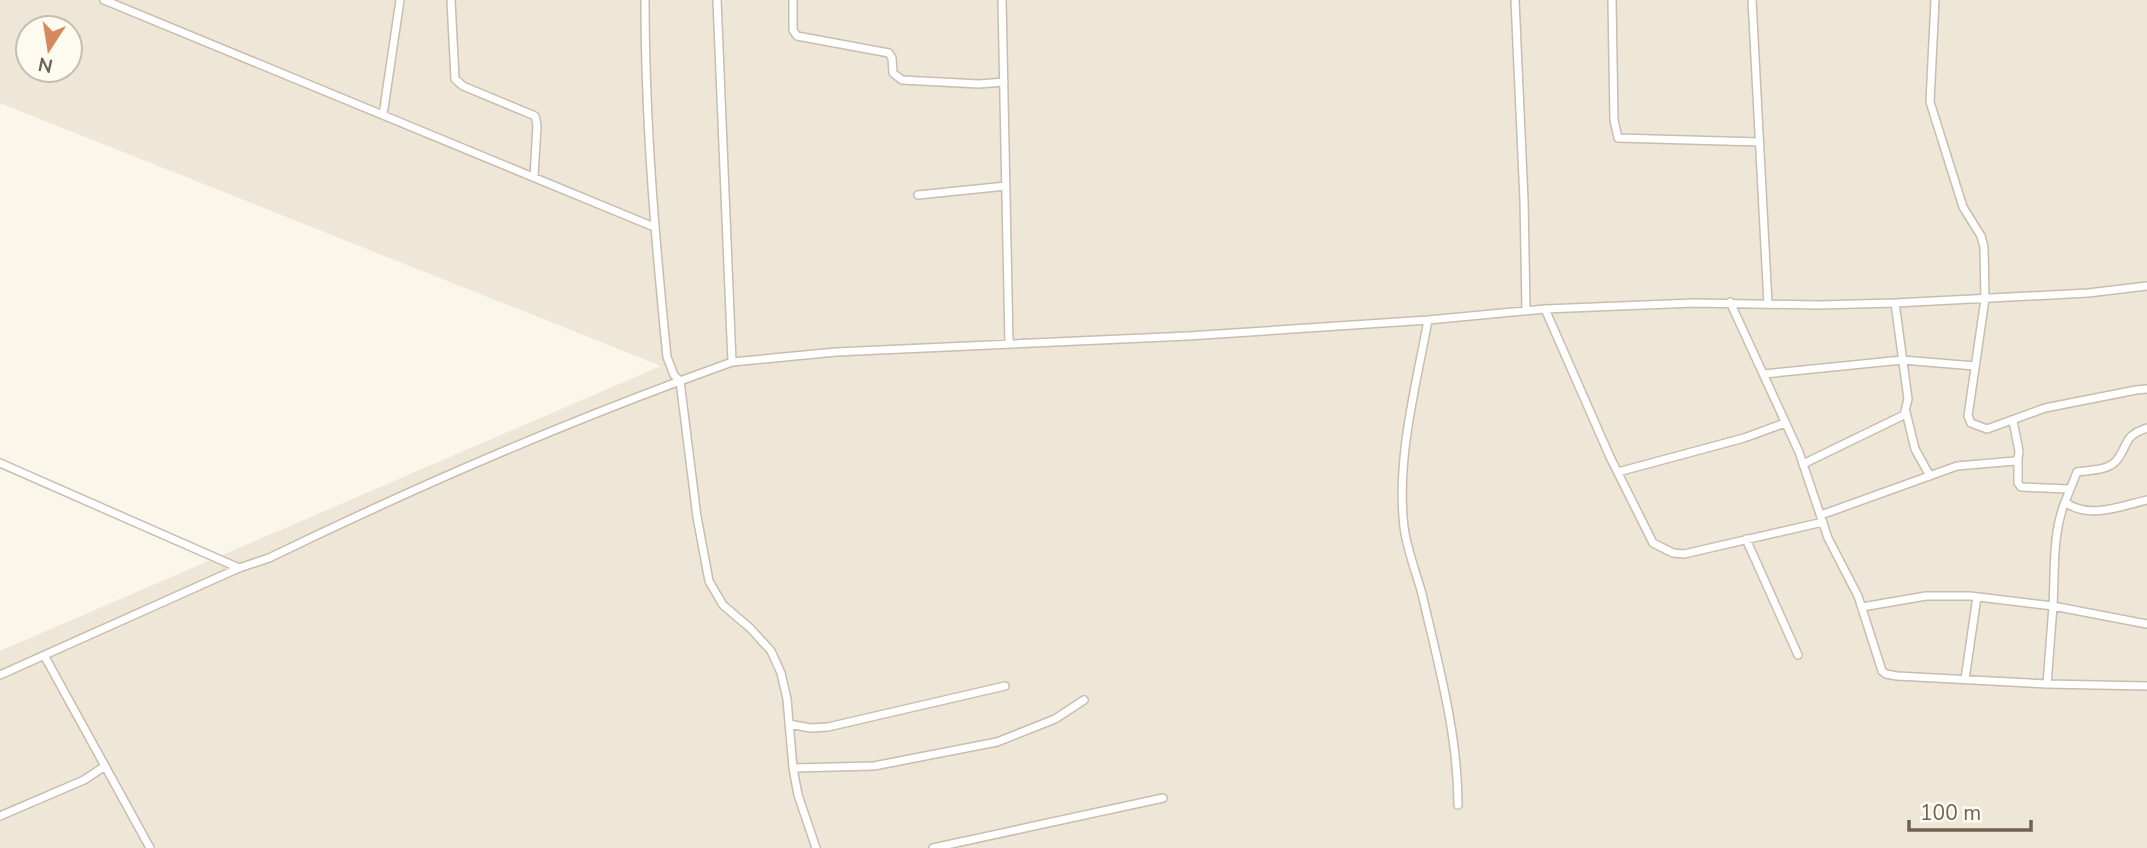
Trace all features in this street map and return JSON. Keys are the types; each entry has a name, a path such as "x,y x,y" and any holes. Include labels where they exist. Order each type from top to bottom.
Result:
{"street":[{"path":"104,0 654,227"},
{"path":"383,114 400,0"},
{"path":"451,0 454,79 463,86 535,116 537,125 534,177"},
{"path":"645,0 648,130 654,227 667,357 674,375 680,381 697,517 709,581 723,605 771,651 781,673 798,795 816,848"},
{"path":"717,0 732,362"},
{"path":"793,0 793,30 797,36 889,53 893,73 902,80 979,84 1004,82"},
{"path":"1002,0 1009,343"},
{"path":"1516,0 1526,310"},
{"path":"1612,0 1614,120 1618,138 1759,142"},
{"path":"1752,0 1768,304"},
{"path":"1935,0 1930,102 1963,207 1981,236 1984,247 1985,299 1968,416 1971,423 1987,429 2045,408 2147,389"},
{"path":"918,195 1006,186"},
{"path":"0,675 594,413 732,362 836,352 1188,336 1428,320 1526,310 1730,302 1895,303 2088,293 2147,286"},
{"path":"1730,302 1803,464 1828,538 1862,607 1880,667 1886,674 2047,684 2147,686"},
{"path":"1895,303 1908,399 1906,412 1915,449 1930,476"},
{"path":"1545,309 1653,543 1672,553 1684,554 1822,519 1967,464 2010,463 2018,459"},
{"path":"1428,320 1410,420 1405,468 1404,524 1434,645 1457,758 1458,805"},
{"path":"1764,374 1902,360 1975,366"},
{"path":"1803,464 1906,412"},
{"path":"2013,421 2019,451 2018,483 2021,487 2069,489"},
{"path":"1618,472 1744,438 1785,423"},
{"path":"2047,684 2056,540 2060,514 2069,489 2077,472 2108,467 2116,461 2136,432 2147,428"},
{"path":"0,463 239,568"},
{"path":"2065,502 2084,511 2147,500"},
{"path":"1746,539 1798,654"},
{"path":"1862,607 1916,596 1977,597 2053,606 2147,624"},
{"path":"1965,679 1977,597"},
{"path":"44,657 150,848"},
{"path":"789,724 810,728 828,727 1005,686"},
{"path":"793,768 874,766 997,742 1055,719 1084,700"},
{"path":"0,816 84,780 105,766"},
{"path":"933,848 1163,798"}],"shaded area":[{"path":"0,0 2147,0 2147,848 0,848 0,651 661,366 0,103"}]}
